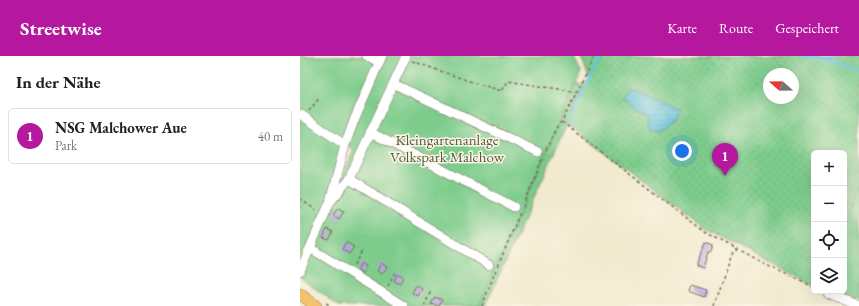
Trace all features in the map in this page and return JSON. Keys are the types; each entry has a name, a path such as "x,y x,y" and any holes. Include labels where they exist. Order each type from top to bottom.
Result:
{"main road":[{"path":"300,294 316,306"}],"lane":[{"path":"300,271 330,202 345,145 355,118 381,59 367,56"},
{"path":"330,202 349,179 406,57"},
{"path":"394,84 538,152"},
{"path":"302,116 345,145"},
{"path":"370,132 514,207"},
{"path":"349,179 489,264"},
{"path":"310,248 404,306"},
{"path":"828,294 859,306"}],"path":[{"path":"594,56 562,122 705,232 764,264 811,286"},
{"path":"406,57 469,81 502,91 508,81 577,92"},
{"path":"302,116 320,96"},
{"path":"300,199 315,210 325,214"},
{"path":"714,306 732,254 737,248"},
{"path":"350,272 363,249"},
{"path":"385,294 396,270"},
{"path":"424,306 431,291"}],"green space":[{"name":"Kleingartenanlage Volkspark Malchow","path":"300,56 573,56 581,72 479,306 339,306 300,277 354,150 343,141 329,199 300,267"},
{"path":"581,56 859,56 859,199 847,235 847,150 811,150 811,284 707,230 567,124 485,306 479,306 576,84 584,86 571,115 589,78"},
{"path":"859,190 859,302 836,294 847,294 847,220 854,194"}],"water":[{"path":"802,56 833,56 831,61"},
{"path":"628,88 639,91 677,109 670,122 658,131 649,128 647,114 637,109 622,97"}],"building":[{"path":"338,208 344,211 339,219 333,215"},
{"path":"327,229 333,232 329,240 323,238"},
{"path":"346,242 354,247 349,254 342,249"},
{"path":"706,242 713,245 711,252 708,252 703,268 696,265"},
{"path":"361,263 366,266 363,273 357,270"},
{"path":"381,263 387,267 382,274 377,271"},
{"path":"397,274 403,276 400,284 394,281"},
{"path":"416,285 422,289 418,296 412,293"},
{"path":"690,285 706,290 704,297 688,291"},
{"path":"435,297 442,300 439,306 431,304"}],"waterway":[{"path":"569,125 586,85 602,56"},
{"path":"802,56 831,61 859,71"},
{"path":"831,61 833,56"}],"place":[{"name":"NSG Malchower Aue","path":"725,176"}]}
